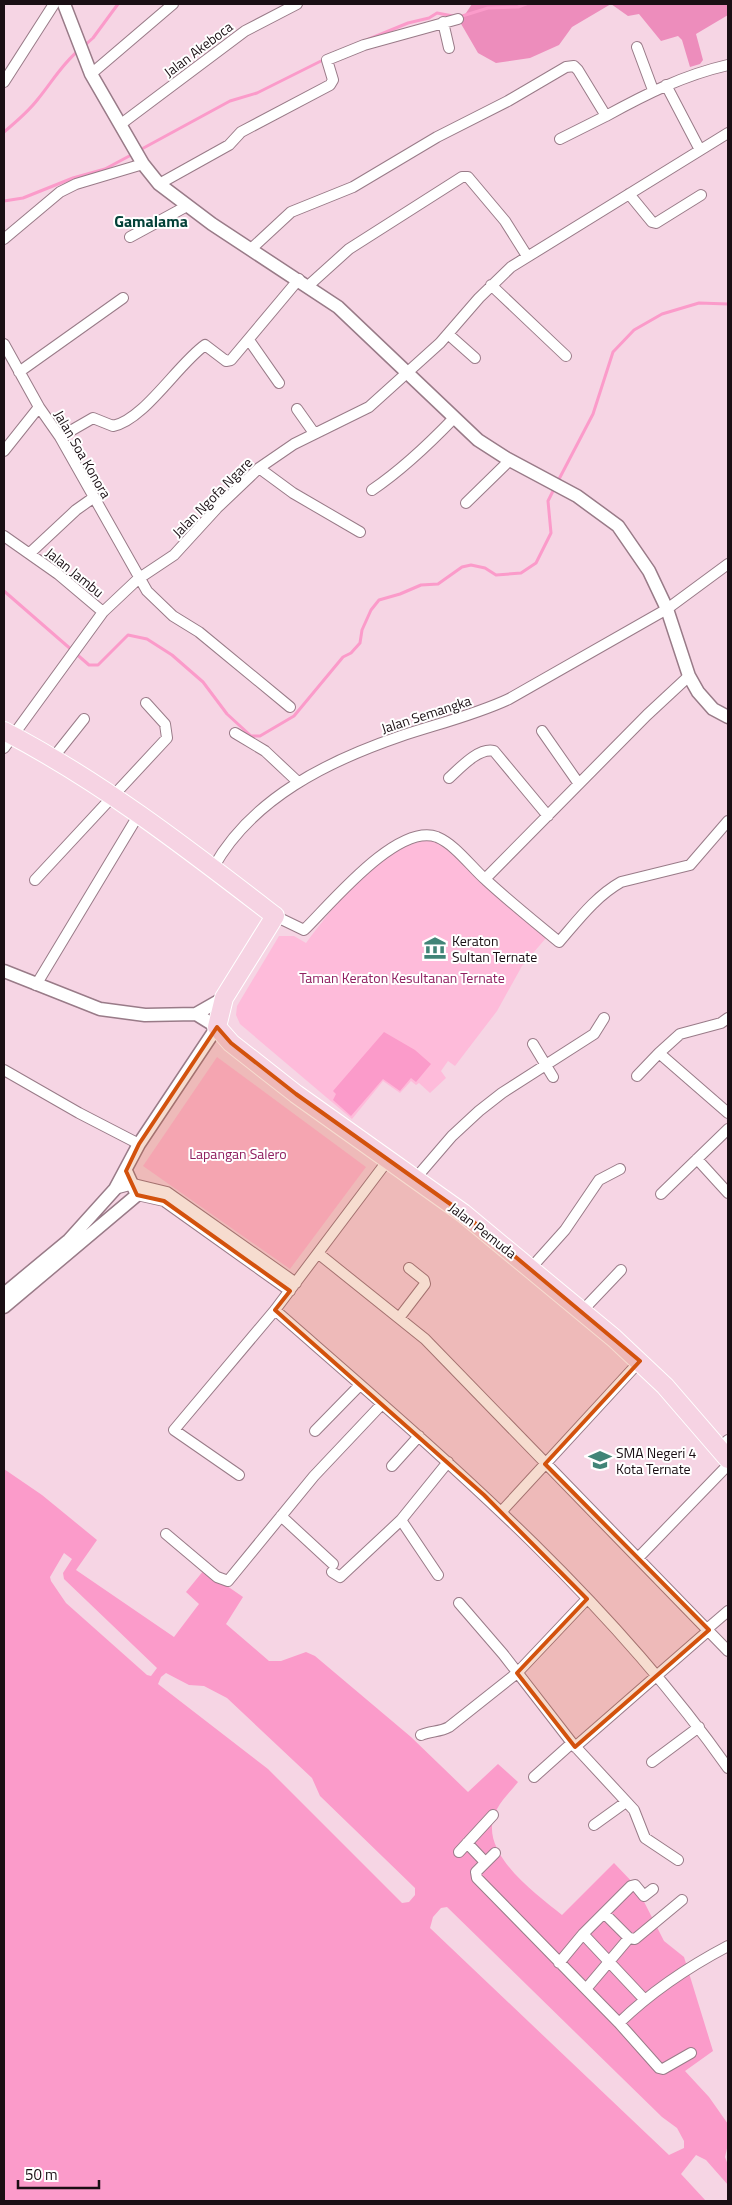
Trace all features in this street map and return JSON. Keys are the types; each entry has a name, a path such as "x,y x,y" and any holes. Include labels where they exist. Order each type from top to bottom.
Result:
{"highway":[{"path":"7,738 53,758 114,796 275,916 224,998 217,1027"},
{"name":"Jalan Pemuda","path":"217,1027 231,1043 388,1160 463,1213 531,1268 640,1361 725,1449"}],"street":[{"path":"4,82 54,4"},
{"path":"64,4 74,36 88,68 138,156 159,184 187,206 338,307 478,440 510,460 577,496 618,526 649,571 667,609 689,676 698,692 713,709 728,717"},
{"path":"88,68 173,4"},
{"name":"Jalan Akeboca","path":"121,124 245,31 297,4"},
{"path":"159,184 229,145 241,132 330,85 333,80 327,60 364,44 375,43 458,19"},
{"path":"443,22 449,48"},
{"path":"637,47 653,90"},
{"path":"560,139 653,90 684,77 728,65"},
{"path":"251,249 291,212 353,186 437,137 508,101 566,67 574,66 578,70 606,116"},
{"path":"666,85 700,150"},
{"name":"Jalan Ngofa Ngare","path":"7,738 103,612 138,579 174,555 217,508 259,468 280,452 314,434 342,423 370,407 448,334 491,285 511,267 728,133"},
{"path":"4,239 60,192 138,156"},
{"path":"60,437 93,418 113,426 124,422 146,404 203,346 206,345 228,361 304,283 349,249 462,177 468,177 475,182 527,256"},
{"path":"629,194 652,222 656,223 701,195"},
{"path":"130,237 187,206"},
{"path":"491,285 566,356"},
{"path":"19,372 123,298"},
{"path":"448,334 475,358"},
{"path":"249,340 279,383"},
{"name":"Jalan Soa Konora","path":"4,344 39,407 60,437 138,579 147,591 173,616 199,632 290,707"},
{"path":"4,451 39,407"},
{"path":"297,410 314,434"},
{"path":"372,490 400,471 454,418"},
{"path":"466,503 510,460"},
{"path":"259,468 293,493 360,532"},
{"path":"30,553 76,510 93,498"},
{"name":"Jalan Jambu","path":"4,536 30,553 103,612"},
{"name":"Jalan Semangka","path":"213,868 218,858 253,818 277,795 298,782 340,760 374,746 490,708 541,682 667,609 728,564"},
{"path":"485,880 689,676"},
{"path":"35,880 168,738 165,724 146,703"},
{"path":"53,758 84,719"},
{"path":"542,731 579,784"},
{"path":"235,733 265,751 298,782"},
{"path":"449,778 473,758 488,750 494,751 548,816"},
{"path":"36,985 139,814"},
{"path":"275,916 304,930 366,867 407,840 426,836 437,837 559,942 595,901 612,887 621,882 690,865 728,822"},
{"path":"4,971 100,1009 126,1014 196,1014 224,998"},
{"path":"4,1294 69,1240 115,1189 139,1144 217,1027 196,1014"},
{"path":"415,1179 452,1136 479,1111 545,1064 594,1034 604,1018"},
{"path":"637,1076 680,1034 726,1024"},
{"path":"533,1044 553,1077"},
{"path":"660,1053 728,1113"},
{"path":"4,1070 79,1113 139,1144"},
{"path":"660,1194 728,1129"},
{"path":"697,1159 728,1193"},
{"path":"239,1475 174,1430 275,1310 388,1160"},
{"path":"531,1268 565,1230 598,1180 620,1169"},
{"path":"126,1171 135,1189"},
{"path":"115,1189 167,1192 293,1287"},
{"path":"4,1307 135,1189"},
{"path":"319,1254 425,1339 728,1651"},
{"path":"399,1318 425,1284 424,1280 409,1268"},
{"path":"582,1311 621,1270"},
{"path":"275,1310 502,1511 587,1598 657,1674 699,1727 728,1768"},
{"path":"502,1511 640,1361"},
{"path":"315,1431 360,1384"},
{"path":"166,1534 217,1577 228,1581 314,1476 382,1404"},
{"path":"392,1466 419,1436"},
{"path":"280,1516 340,1577 401,1520 448,1462"},
{"path":"638,1558 728,1465"},
{"path":"401,1520 438,1575"},
{"path":"421,1735 431,1731 441,1731 449,1727 517,1673 587,1598"},
{"path":"459,1603 573,1745 638,1817 639,1828 645,1838 678,1860"},
{"path":"534,1777 657,1674 728,1610"},
{"path":"652,1762 699,1727"},
{"path":"594,1824 626,1802"},
{"path":"459,1852 493,1815"},
{"path":"467,1844 485,1862"},
{"path":"495,1852 475,1875 619,2023 661,2069 691,2053"},
{"path":"560,1963 583,1934 633,1884 644,1896 653,1888"},
{"path":"604,1913 629,1938 635,1939 682,1900"},
{"path":"583,1934 644,1999"},
{"path":"586,1989 629,1938"},
{"path":"619,2023 644,1999 700,1961 728,1946"}],"highlighted area":[{"path":"217,1027 231,1043 296,1094 463,1213 640,1361 545,1464 709,1630 575,1747 517,1673 587,1599 484,1495 275,1310 290,1291 164,1201 137,1195 126,1171 139,1144"}],"green space":[{"name":"Taman Keraton Kesultanan Ternate","path":"426,840 436,842 455,855 546,938 522,966 497,1011 455,1066 448,1061 441,1071 446,1078 430,1093 419,1083 416,1085 411,1081 400,1093 383,1081 352,1119 240,1024 236,1015 237,1006 279,936 294,936 306,943 346,893 370,870 396,851"},
{"name":"Lapangan Salero","path":"217,1057 366,1167 290,1269 143,1166"}],"shaded area":[{"path":"472,4 611,4 572,27 559,45 530,58 496,63 478,53 460,22"},
{"path":"611,4 728,4 728,15 696,34 703,60 700,64 690,67 682,40 678,36 661,41 639,14 628,16"},
{"path":"384,1032 415,1050 431,1064 416,1082 411,1078 400,1091 383,1079 351,1116 333,1100 336,1094 333,1091"},
{"path":"4,1469 42,1495 97,1540 76,1570 174,1637 199,1604 186,1592 204,1570 243,1597 226,1624 269,1661 281,1661 306,1652 315,1656 411,1737 468,1792 498,1764 518,1782 497,1809 492,1824 494,1840 500,1855 524,1883 562,1915 614,1863 636,1886 664,1941 684,1957 713,2051 685,2071 709,2097 728,2124 728,2144 725,2157 728,2165 728,2201 4,2201"}],"pier":[{"path":"64,1553 72,1559 63,1573 64,1579 157,1668 151,1676 147,1675 66,1603 50,1577"},
{"path":"166,1673 189,1685 204,1686 227,1698 312,1778 320,1796 415,1888 415,1895 409,1902 402,1903 268,1769 158,1684 161,1677"},
{"path":"447,1907 662,2117 677,2128 684,2141 684,2148 669,2155 430,1928 433,1917 441,1908"},
{"path":"696,2155 706,2160 728,2185 728,2201 706,2201 681,2174"}],"waterway":[{"path":"84,46 93,38 118,4"},
{"path":"459,17 488,8 518,7 526,4"},
{"path":"369,39 408,23 429,18 437,13 453,16"},
{"path":"4,132 30,108 62,67 79,50"},
{"path":"138,151 230,101 257,93 325,59"},
{"path":"4,201 23,198 73,178 105,169 133,154"},
{"path":"557,483 593,414 613,352 634,330 662,314 699,303 728,304"},
{"path":"4,591 89,665 98,665 128,635 147,639 172,655 203,682 227,714 251,736 260,736 294,716 343,657 351,653 360,643 362,630 371,610 379,600 421,585 438,584 462,567 471,565 485,568 496,575 521,573 536,563 551,533 548,501 554,489"}],"place":[{"name":"Keraton Sultan Ternate","path":"435,948"},
{"name":"SMA Negeri 4 Kota Ternate","path":"600,1460"}],"district":[{"name":"Gamalama","path":"151,221"}]}
